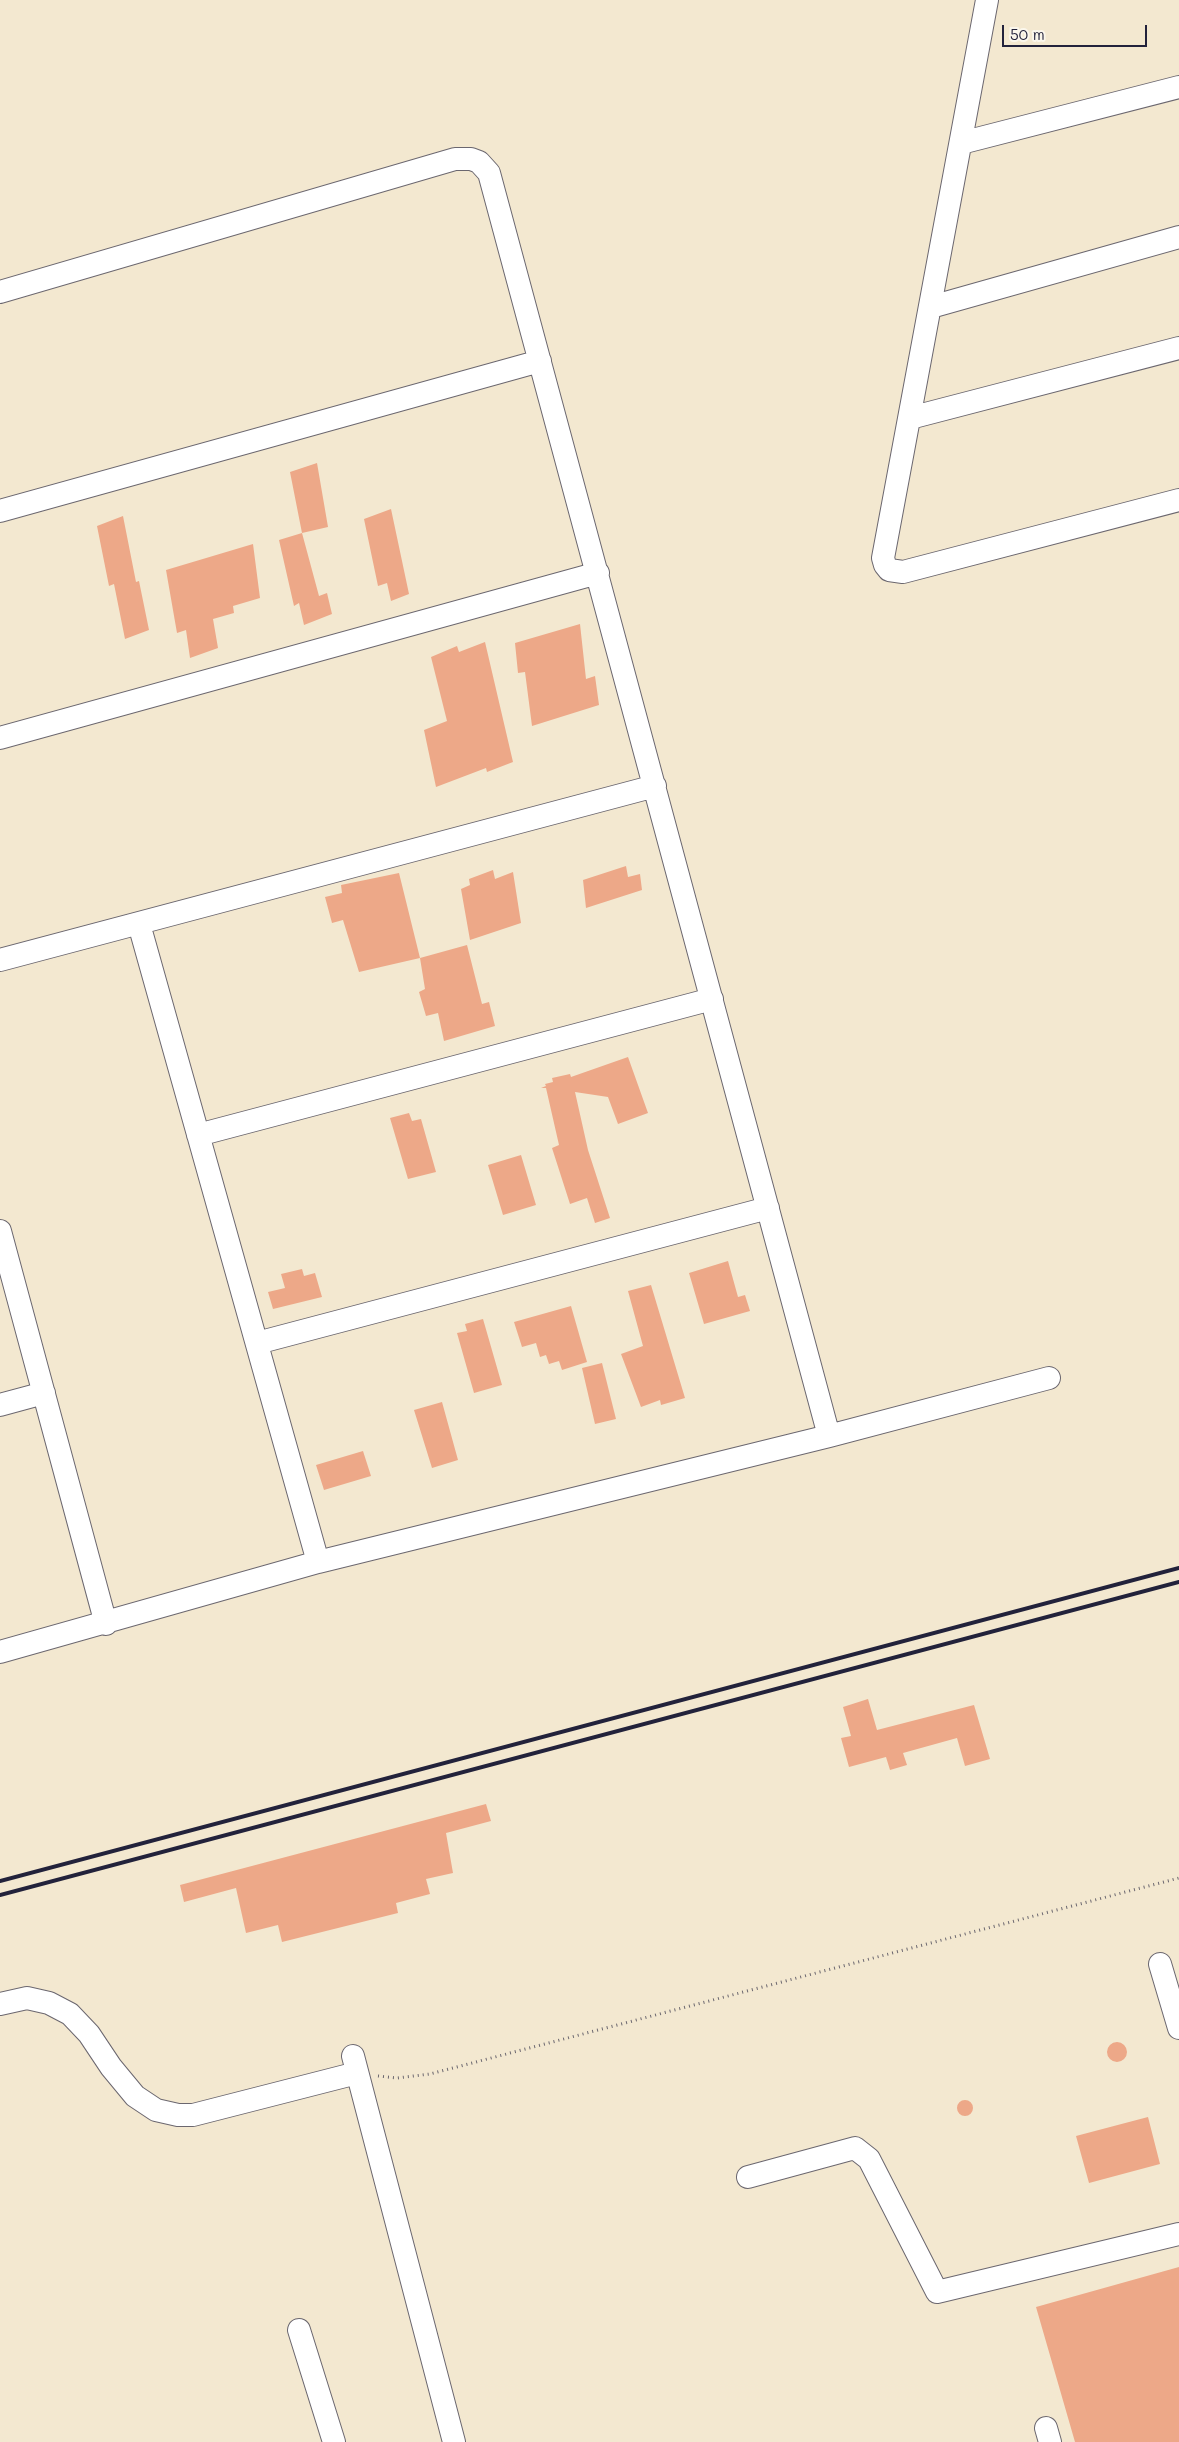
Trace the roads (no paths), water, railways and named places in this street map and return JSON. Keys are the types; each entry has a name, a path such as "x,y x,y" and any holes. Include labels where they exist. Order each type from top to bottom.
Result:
{"street":[{"path":"987,0 883,558 889,570 896,573 1179,500"},
{"path":"961,143 1179,87"},
{"path":"0,292 464,158 479,162 485,167 492,179 829,1436"},
{"path":"931,307 1179,237"},
{"path":"910,418 1179,348"},
{"path":"0,511 540,361"},
{"path":"0,738 598,573"},
{"path":"0,960 655,786"},
{"path":"139,924 318,1562"},
{"path":"198,1135 712,999"},
{"path":"257,1343 768,1208"},
{"path":"0,1231 106,1624"},
{"path":"0,1652 106,1624 318,1562 829,1436 1049,1378"},
{"path":"0,1405 44,1393"},
{"path":"1160,1964 1179,2028"},
{"path":"0,2004 26,1998 49,2003 70,2014 90,2034 112,2067 135,2096 156,2110 178,2115 193,2115 355,2065 454,2442"},
{"path":"748,2177 855,2148 869,2159 937,2292 1179,2234"},
{"path":"299,2330 334,2442"}],"railway":[{"path":"0,1881 1179,1568"},
{"path":"0,1895 1179,1582"}]}
